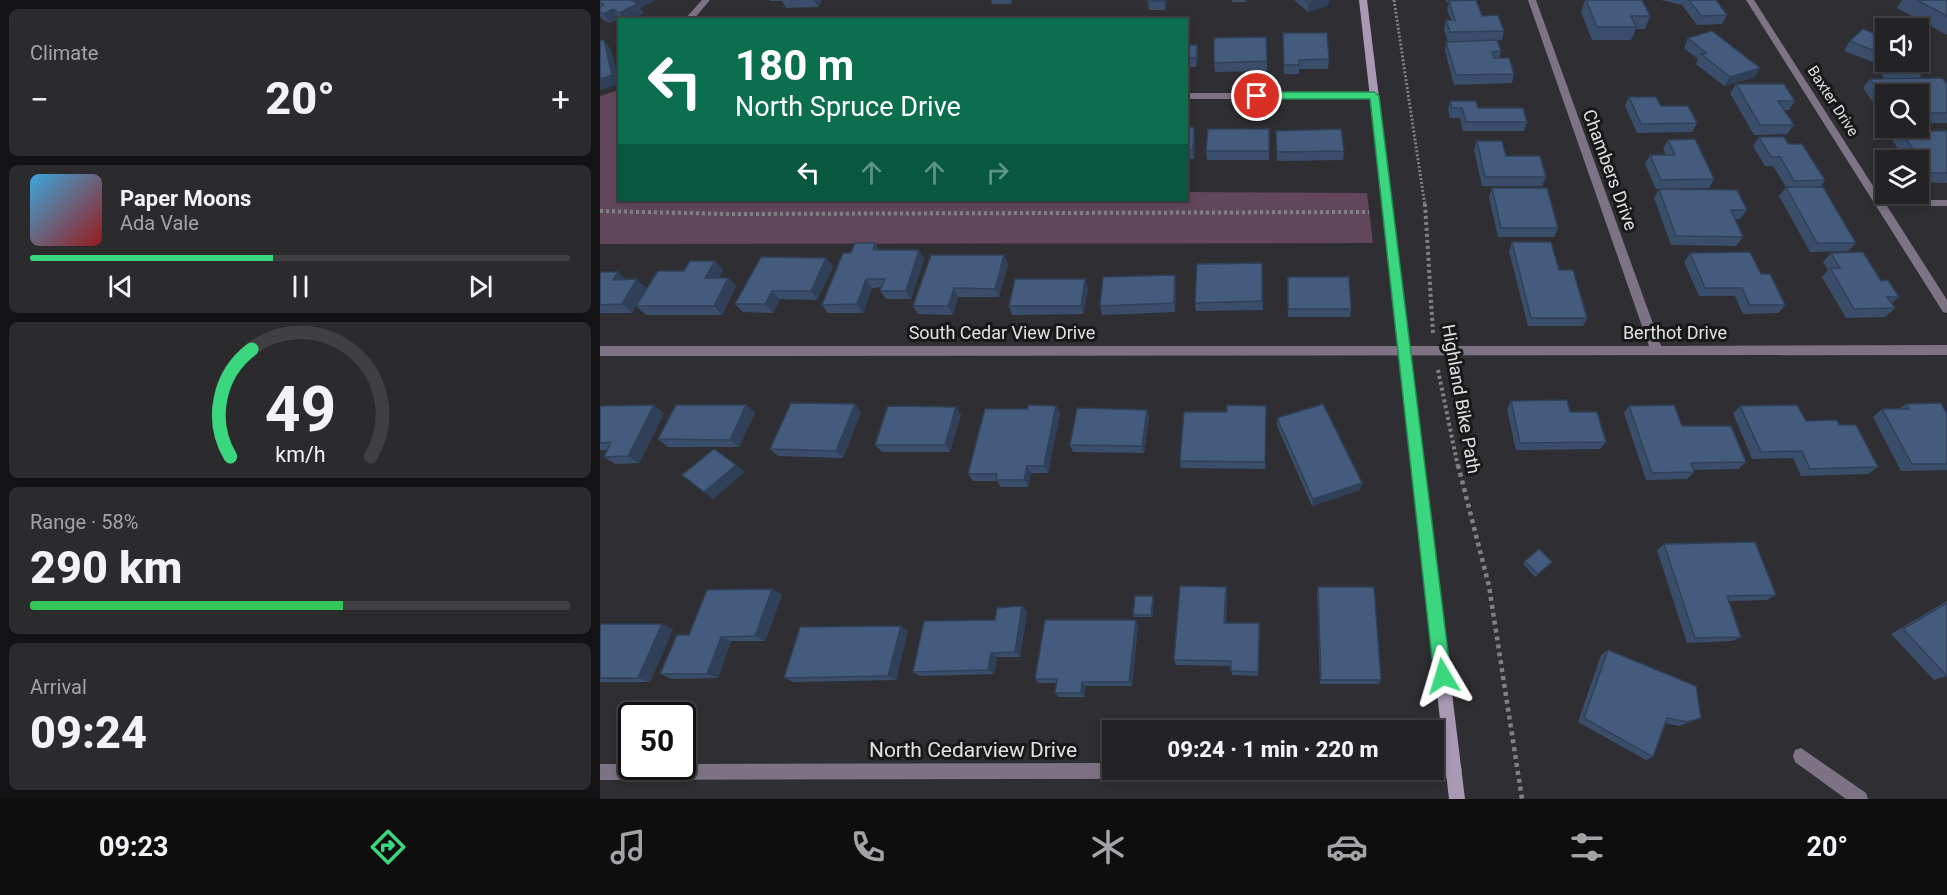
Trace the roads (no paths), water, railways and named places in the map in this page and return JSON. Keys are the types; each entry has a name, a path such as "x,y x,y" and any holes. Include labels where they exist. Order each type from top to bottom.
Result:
{"main road":[{"path":"1364,0 1457,799"}],"street":[{"path":"690,18 706,0"},
{"name":"Chambers Drive","path":"1532,0 1657,351"},
{"name":"Baxter Drive","path":"1750,0 1875,195"},
{"path":"1188,96 1374,96"},
{"path":"1929,203 1947,203"},
{"name":"Baxter Drive","path":"1881,204 1947,309"},
{"name":"Berthot Drive","path":"1404,351 1947,350"},
{"name":"South Cedar View Drive","path":"600,351 1404,351"},
{"path":"1801,756 1860,799"},
{"name":"North Cedarview Drive","path":"600,771 1454,770"}]}
